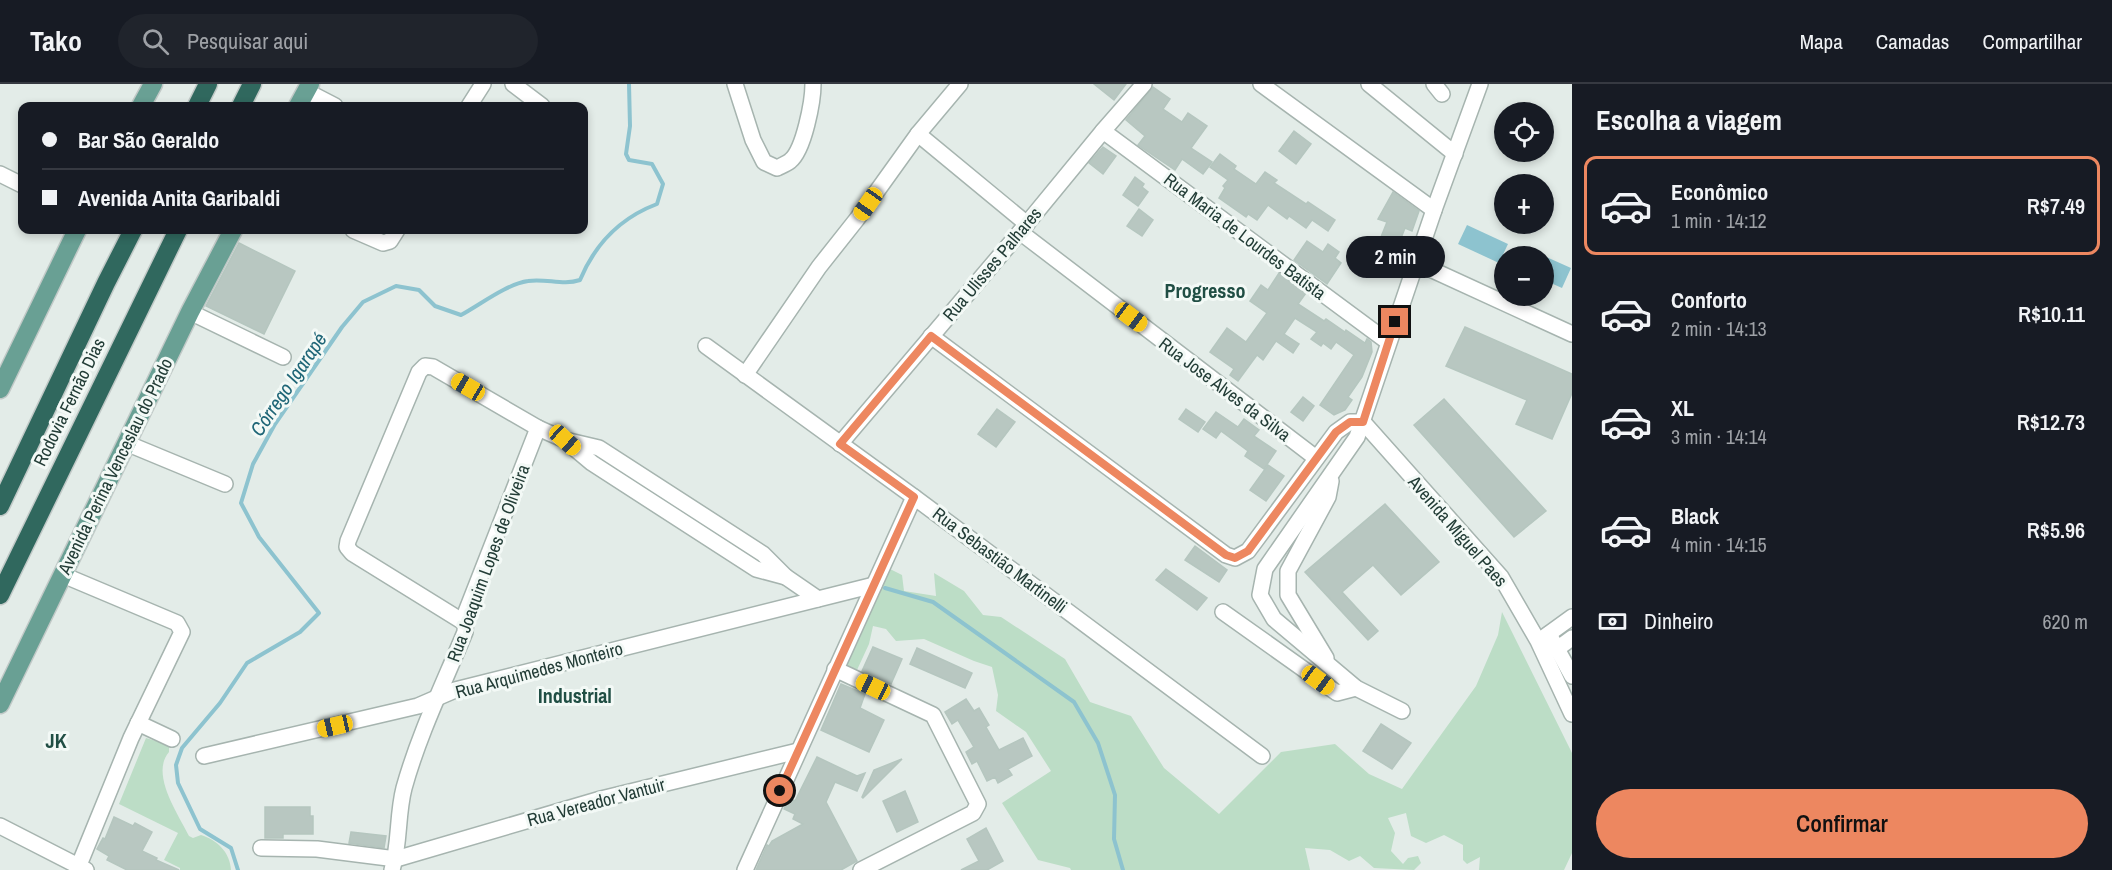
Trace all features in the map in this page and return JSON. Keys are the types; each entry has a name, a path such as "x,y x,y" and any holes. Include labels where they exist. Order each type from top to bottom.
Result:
{"highway":[{"path":"199,102 208,84"},
{"path":"243,102 252,84"},
{"name":"Rodovia Fernão Dias","path":"0,506 131,234"},
{"name":"Rodovia Fernão Dias","path":"0,595 176,234"}],"main road":[{"path":"143,102 153,84"},
{"path":"0,389 75,234"},
{"name":"Avenida Perina Venceslau do Prado","path":"0,704 189,312 231,234"}],"street":[{"path":"472,102 483,84"},
{"path":"513,84 537,102"},
{"path":"735,84 753,140 764,162 777,168 791,161 802,140 813,94 813,84"},
{"path":"744,375 819,267 858,219 918,134 960,84"},
{"name":"Rua Ulisses Palhares","path":"840,444 1144,84"},
{"path":"1261,84 1434,210"},
{"path":"1369,84 1455,154"},
{"path":"1402,711 1356,688 1274,619 1260,595 1265,569 1333,472 1363,422 1415,262 1480,84"},
{"path":"304,94 325,102"},
{"name":"Rua Maria de Lourdes Batista","path":"1103,130 1388,342"},
{"name":"Rua Jose Alves da Silva","path":"918,134 1024,228 1316,458"},
{"path":"0,174 18,183"},
{"path":"362,234 383,243 390,241 394,234"},
{"path":"1415,262 1572,334"},
{"path":"189,312 283,357"},
{"path":"931,336 1226,555 1235,558 1248,551 1336,432 1350,422 1363,422"},
{"name":"Rua Sebastião Martinelli","path":"706,346 914,497 1262,756"},
{"path":"465,623 347,548 348,540 419,372 425,366 433,367 538,428 565,440 592,464 756,569 786,577 818,599"},
{"name":"Avenida Miguel Paes","path":"1363,422 1501,577 1544,637 1572,714"},
{"name":"Rua Joaquim Lopes de Oliveira","path":"394,864 400,808 414,755 465,632 466,612 538,428"},
{"path":"126,443 225,484"},
{"path":"1331,667 1288,594 1288,571 1328,497 1333,472"},
{"path":"745,870 834,669 914,497"},
{"path":"0,826 81,869 138,723 181,636 182,629 177,623 63,575"},
{"name":"Rua Arquimedes Monteiro","path":"204,756 418,706 456,690 874,585"},
{"path":"1223,612 1337,693 1356,688"},
{"path":"1572,617 1544,637 1557,649 1572,676"},
{"path":"1557,649 1572,638"},
{"path":"834,669 933,715 977,800 978,807 973,813 861,870"},
{"path":"138,723 172,739"},
{"name":"Rua Vereador Vantuir","path":"394,864 601,799 798,751"},
{"path":"261,848 316,849 394,864"}],"green space":[{"path":"886,567 902,575 904,591 936,596 934,573 964,591 983,615 1001,617 1065,659 1090,702 1131,716 1164,768 1219,814 1281,752 1335,744 1369,774 1402,789 1476,686 1498,635 1502,612 1572,753 1572,853 1564,870 1479,870 1480,857 1467,864 1463,860 1463,845 1444,835 1426,843 1411,836 1406,813 1388,818 1395,833 1391,851 1403,864 1408,858 1418,856 1421,863 1414,870 1374,868 1360,856 1349,861 1330,850 1305,848 1310,870 1071,870 1038,860 1002,803 1051,771 1026,732 996,711 998,695 992,667 924,639 896,641 886,629 873,626 869,644 857,670 842,664"},
{"path":"146,738 169,745 169,752 164,761 164,782 173,806 189,836 193,838 201,835 222,848 231,870 180,870 164,860 178,833 119,804"}],"water":[{"path":"1467,225 1508,244 1507,246 1494,246 1494,261 1458,244"},
{"path":"1554,260 1571,268 1562,288 1554,284"}],"building":[{"path":"1094,84 1126,84 1114,100"},
{"path":"1153,87 1170,99 1163,109 1182,122 1188,113 1207,126 1191,148 1212,162 1203,174 1182,159 1175,170 1138,145 1145,136 1126,120"},
{"path":"1294,131 1311,144 1296,164 1279,151"},
{"path":"1103,147 1116,156 1103,174 1089,163"},
{"path":"1220,154 1236,166 1234,169 1256,184 1265,172 1277,180 1274,183 1335,220 1328,231 1312,220 1306,228 1289,216 1287,219 1268,205 1257,220 1248,214 1246,217 1219,198 1228,180 1210,167"},
{"path":"1135,177 1144,184 1142,187 1148,192 1138,206 1123,195"},
{"path":"1393,192 1419,211 1412,231 1405,228 1397,248 1379,242 1387,222 1378,219"},
{"path":"1139,209 1153,220 1142,236 1127,226"},
{"path":"1307,241 1323,252 1328,244 1339,252 1335,258 1341,263 1327,284 1294,260"},
{"path":"239,243 295,271 264,334 206,306"},
{"path":"1279,273 1306,293 1298,304 1365,343 1367,339 1371,342 1372,352 1362,377 1348,397 1352,400 1345,410 1334,415 1320,405 1354,355 1336,342 1331,349 1323,343 1321,346 1311,339 1317,332 1295,318 1284,334 1299,344 1293,353 1276,341 1263,360 1257,355 1238,381 1230,375 1234,369 1210,352 1227,328 1246,342 1267,313 1250,301 1261,285 1268,290"},
{"path":"1465,327 1572,374 1572,393 1552,439 1516,424 1527,400 1446,366"},
{"path":"1303,397 1314,406 1303,421 1291,412"},
{"path":"1444,399 1546,511 1514,537 1414,425"},
{"path":"997,409 1015,422 996,447 978,434"},
{"path":"1186,409 1205,422 1198,432 1179,419"},
{"path":"1216,412 1238,427 1244,419 1259,430 1254,436 1276,451 1264,469 1245,456 1248,451 1221,431 1216,438 1203,429"},
{"path":"1268,465 1284,476 1266,501 1250,490"},
{"path":"1385,504 1439,562 1401,595 1373,565 1342,592 1378,631 1368,640 1305,572"},
{"path":"1195,546 1227,570 1219,582 1185,560"},
{"path":"1166,569 1207,598 1197,610 1156,580"},
{"path":"873,647 902,659 891,684 862,671"},
{"path":"917,648 972,673 965,688 910,664"},
{"path":"841,684 865,694 860,708 884,720 869,752 821,730"},
{"path":"966,699 974,711 979,708 989,725 986,727 999,750 1023,738 1032,756 1008,769 1012,775 998,783 995,777 987,781 977,761 972,764 966,752 974,747 958,720 952,724 945,712"},
{"path":"1381,724 1411,743 1392,769 1363,751"},
{"path":"817,757 857,776 865,773 857,791 835,782 826,802 857,861 841,870 756,870 767,845 769,846 772,841 803,824 793,819 795,814 784,809 789,798 795,801"},
{"path":"902,759 863,798 862,797 874,770"},
{"path":"905,791 918,822 897,832 883,801"},
{"path":"265,807 310,807 310,816 313,816 313,834 283,834 283,838 265,838"},
{"path":"114,817 133,826 135,823 152,832 142,851 179,870 127,870 107,860 109,856 97,849 103,838 105,839"},
{"path":"986,828 1003,861 987,870 961,870 979,861 967,839"},
{"path":"351,832 386,836 384,848 349,843"}],"waterway":[{"name":"Córrego Igarapé","path":"238,870 231,848 200,829 178,783 176,765 182,748 220,703 247,663 300,632 319,613 259,537 241,503 253,464 275,424 342,327 363,302 396,286 419,290 435,306 461,315 503,290 520,283 535,280 574,282 580,280 593,255 610,234 631,217 657,204 663,184 652,164 629,160 626,154 630,126 629,84"},
{"path":"885,588 933,602 1074,702 1098,743 1115,795 1114,839 1123,870"}],"district":[{"name":"Progresso","path":"1205,290"},
{"name":"Industrial","path":"575,695"},
{"name":"JK","path":"56,740"}],"route":[{"path":"780,791 914,497 840,444 931,336 1226,555 1235,558 1248,551 1336,432 1350,422 1363,422 1395,322"}]}
